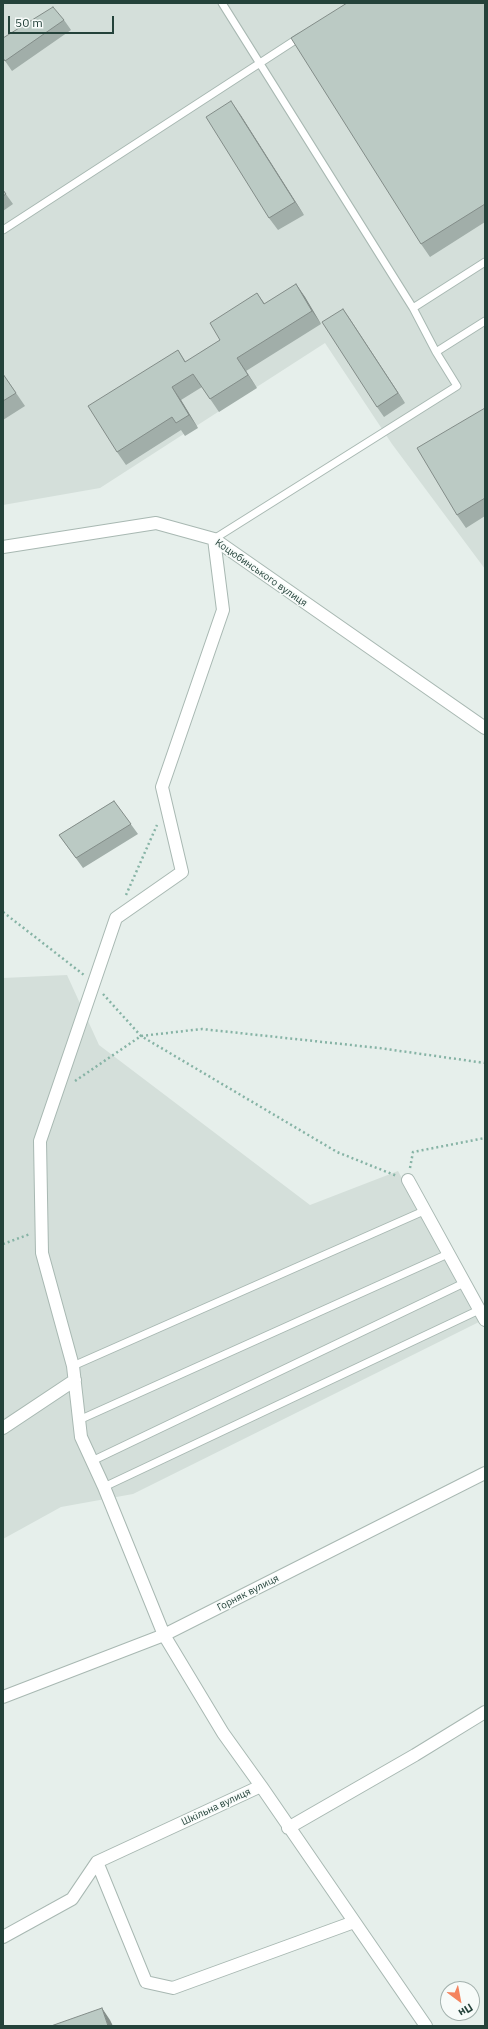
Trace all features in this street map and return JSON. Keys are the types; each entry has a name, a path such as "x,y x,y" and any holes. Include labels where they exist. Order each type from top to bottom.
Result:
{"street":[{"name":"Коцюбинського вулиця","path":"3,547 156,523 214,539 485,728"},
{"path":"214,539 223,610 162,787 182,872 116,918 40,1141 42,1253 73,1366 81,1437 104,1487 164,1635 223,1733 260,1786"},
{"path":"408,1180 426,1210 482,1315"},
{"path":"3,1428 75,1380"},
{"name":"Горняк вулиця","path":"3,1697 164,1635 485,1473"},
{"path":"288,1828 415,1755 485,1712"},
{"name":"Шкільна вулиця","path":"97,1862 260,1786 426,2026"},
{"path":"97,1862 146,1982 173,1988 354,1922"},
{"path":"3,1937 72,1899 97,1862"}],"lane":[{"path":"214,539 457,386 436,352 414,308 222,3"},
{"path":"3,230 306,33"},
{"path":"414,308 485,262"},
{"path":"436,352 485,321"},
{"path":"73,1366 426,1210"},
{"path":"79,1420 450,1254"},
{"path":"92,1461 464,1283"},
{"path":"104,1487 482,1315"}],"path":[{"path":"126,897 166,804"},
{"path":"3,912 94,983 141,1036 338,1152 408,1180 413,1152 485,1138"},
{"path":"56,1094 141,1036 202,1028 379,1048 485,1063"},
{"path":"3,1244 42,1231"}],"shaded area":[{"path":"3,3 485,3 485,569 392,444 325,343 100,488 3,505"},
{"path":"67,975 99,1045 310,1205 398,1171 479,1322 133,1494 61,1507 3,1539 3,978"}],"building":[{"path":"347,3 485,3 485,204 421,244 291,38"},
{"path":"53,7 64,20 5,61 3,58 3,38"},
{"path":"231,101 295,202 269,218 206,117"},
{"path":"296,284 312,311 237,358 248,375 210,399 193,374 172,387 189,415 176,423 172,417 117,452 88,406 178,350 185,362 220,340 210,323 257,293 264,304"},
{"path":"343,309 398,393 377,407 322,322"},
{"path":"3,374 16,393 3,401"},
{"path":"485,408 485,498 457,515 417,448"},
{"path":"114,801 131,824 76,858 59,835"},
{"path":"102,2008 108,2026 51,2026"}]}
